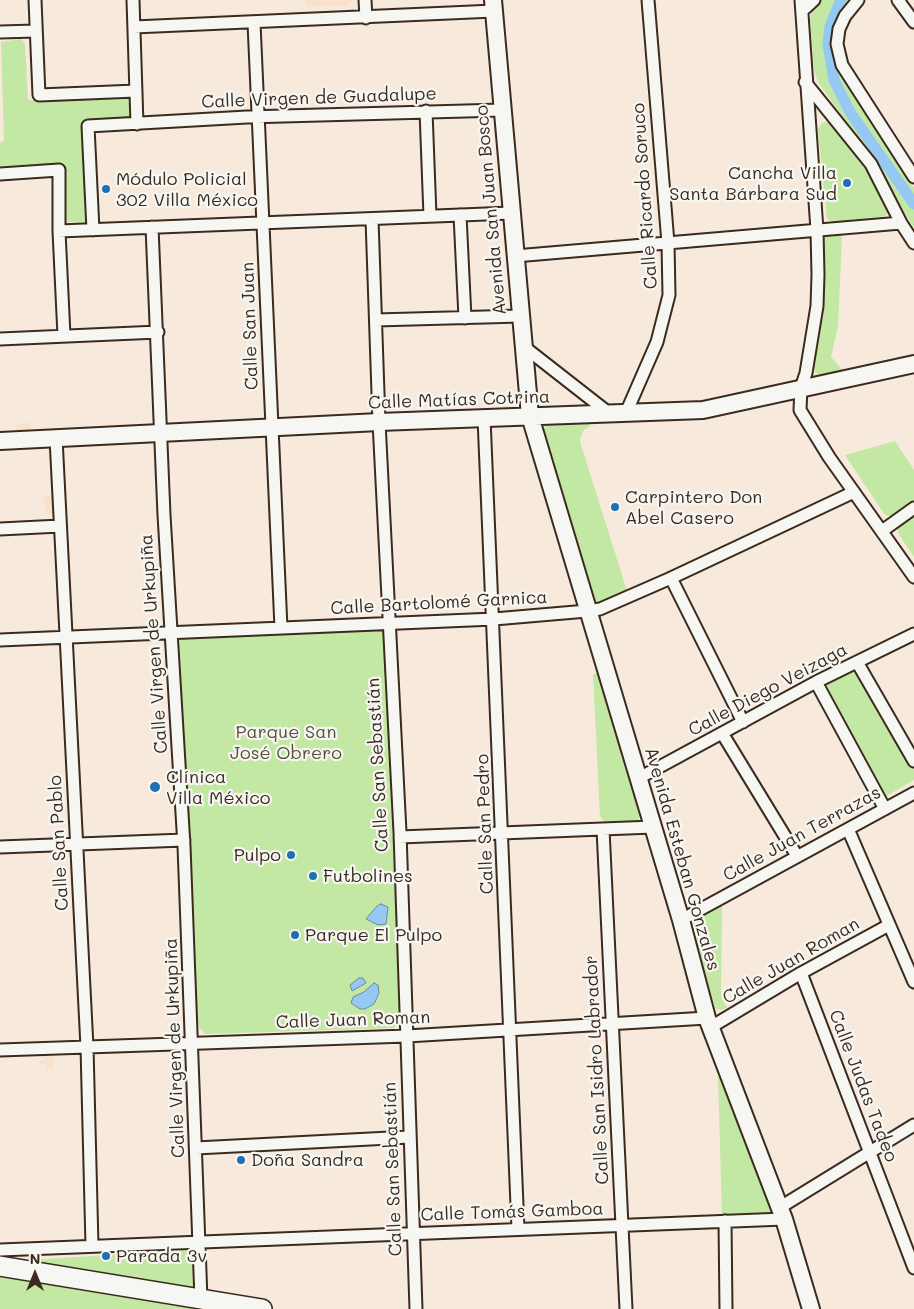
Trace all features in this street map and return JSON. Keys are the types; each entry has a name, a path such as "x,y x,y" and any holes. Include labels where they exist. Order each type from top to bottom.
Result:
{"main road":[{"path":"0,1266 262,1309"}],"street":[{"path":"35,0 38,95 136,91"},
{"path":"133,0 137,124"},
{"path":"365,0 366,18"},
{"name":"Calle Ricardo Soruco","path":"618,413 657,342 669,295 668,243 648,0"},
{"path":"814,0 801,6 817,230 817,306 806,373 801,388 800,410 854,492 914,577"},
{"path":"858,0 845,16 839,29 837,44 842,65 914,177"},
{"path":"898,0 914,22"},
{"path":"134,27 366,18 493,5"},
{"name":"Avenida San Juan Bosco","path":"493,5 530,416"},
{"name":"Calle San Juan","path":"254,23 281,628"},
{"path":"0,32 36,31"},
{"path":"805,82 871,164 901,223 914,243"},
{"name":"Calle Virgen de Guadalupe","path":"92,230 88,126 258,117 502,110"},
{"path":"426,111 430,216"},
{"path":"0,174 59,170 59,231 64,336"},
{"path":"59,231 511,213"},
{"path":"460,215 465,318"},
{"name":"Calle San Sebastián","path":"372,218 379,422 400,837 416,1309"},
{"path":"515,256 901,223"},
{"name":"Calle Virgen de Urkupiña","path":"152,227 158,332 160,433 184,840 201,1299"},
{"path":"376,320 521,316"},
{"path":"0,339 158,332"},
{"path":"523,346 618,413"},
{"name":"Calle Matías Cotrina","path":"0,441 379,422 703,410 914,364"},
{"name":"Avenida Esteban Gonzales","path":"530,416 587,611 682,920 709,1023 782,1214 810,1309"},
{"name":"Calle San Pedro","path":"484,418 503,833 518,1229"},
{"name":"Calle San Pablo","path":"56,438 68,637 87,1047 92,1246"},
{"name":"Calle Bartolomé Garnica","path":"0,640 494,619 600,609 671,578 854,492"},
{"path":"882,531 914,508"},
{"path":"0,529 60,526"},
{"path":"671,578 743,722"},
{"name":"Calle Diego Veizaga","path":"639,778 816,682 914,634"},
{"path":"857,662 914,761"},
{"path":"816,682 885,809"},
{"path":"722,733 797,856"},
{"name":"Calle Juan Terrazas","path":"682,920 914,793"},
{"path":"400,837 653,827"},
{"name":"Calle San Isidro Labrador","path":"603,829 626,1309"},
{"path":"848,829 914,982"},
{"path":"0,847 184,840"},
{"name":"Calle Juan Roman","path":"0,1050 407,1036 612,1022 709,1023 889,925"},
{"name":"Calle Judas Tadeo","path":"801,972 914,1268"},
{"name":"Calle Tomás Gamboa","path":"0,1250 725,1221 782,1214 870,1152 914,1125"},
{"path":"196,1148 409,1137"},
{"path":"725,1221 726,1309"}],"shaded area":[{"path":"306,0 353,0 348,6 306,7"},
{"path":"31,423 31,433 16,433 15,424"},
{"path":"44,496 53,496 53,514 45,514"},
{"path":"44,1055 54,1056 54,1068 47,1069 46,1064 40,1064 40,1060 44,1060"}],"green space":[{"path":"821,0 851,0 843,9 837,21 837,64 845,82 914,188 914,228 875,163 818,82 814,70 810,18 813,8"},
{"path":"21,39 25,43 28,100 126,97 130,99 130,117 127,120 82,122 86,222 65,222 63,170 45,165 0,167 0,143 4,140 1,42"},
{"path":"821,123 832,124 859,152 889,208 886,216 834,222 827,219 818,130"},
{"path":"842,235 838,326 831,357 843,370 820,376 815,372 813,366 824,296 823,237"},
{"path":"590,420 590,426 584,430 580,439 581,445 627,591 598,604 591,602 541,433 547,423"},
{"path":"895,441 914,470 914,502 892,516 885,515 845,455"},
{"path":"914,514 914,557 898,533 898,529 899,525"},
{"name":"Parque San José Obrero","path":"379,629 385,635 400,1021 394,1028 205,1034 197,1021 179,642 183,638"},
{"path":"854,668 914,770 914,780 883,798 821,685"},
{"path":"599,671 639,807 640,815 638,821 633,823 607,825 600,816 593,675"},
{"path":"722,904 721,995 727,1008 721,1010 715,1008 692,926 696,917"},
{"path":"718,1074 771,1204 770,1215 722,1217"},
{"path":"188,1250 195,1257 194,1288 12,1261"},
{"path":"0,1276 207,1309 0,1309"}],"water":[{"path":"381,904 388,907 386,924 378,925 366,919 377,906"},
{"path":"359,978 363,978 366,983 352,991 350,985"},
{"path":"374,983 378,985 379,993 374,1004 365,1009 360,1009 351,1003 353,997 364,992"}],"waterway":[{"path":"841,0 830,26 828,44 834,80 850,112 914,204"}],"place":[{"name":"Cancha Villa Santa Bárbara Sud","path":"847,183"},
{"name":"Módulo Policial 302 Villa México","path":"106,189"},
{"name":"Carpintero Don Abel Casero","path":"615,507"},
{"name":"Clínica Villa México","path":"155,787"},
{"name":"Pulpo","path":"291,855"},
{"name":"Futbolines","path":"313,876"},
{"name":"Parque El Pulpo","path":"295,935"},
{"name":"Doña Sandra","path":"241,1160"},
{"name":"Parada 3v","path":"106,1256"}]}
